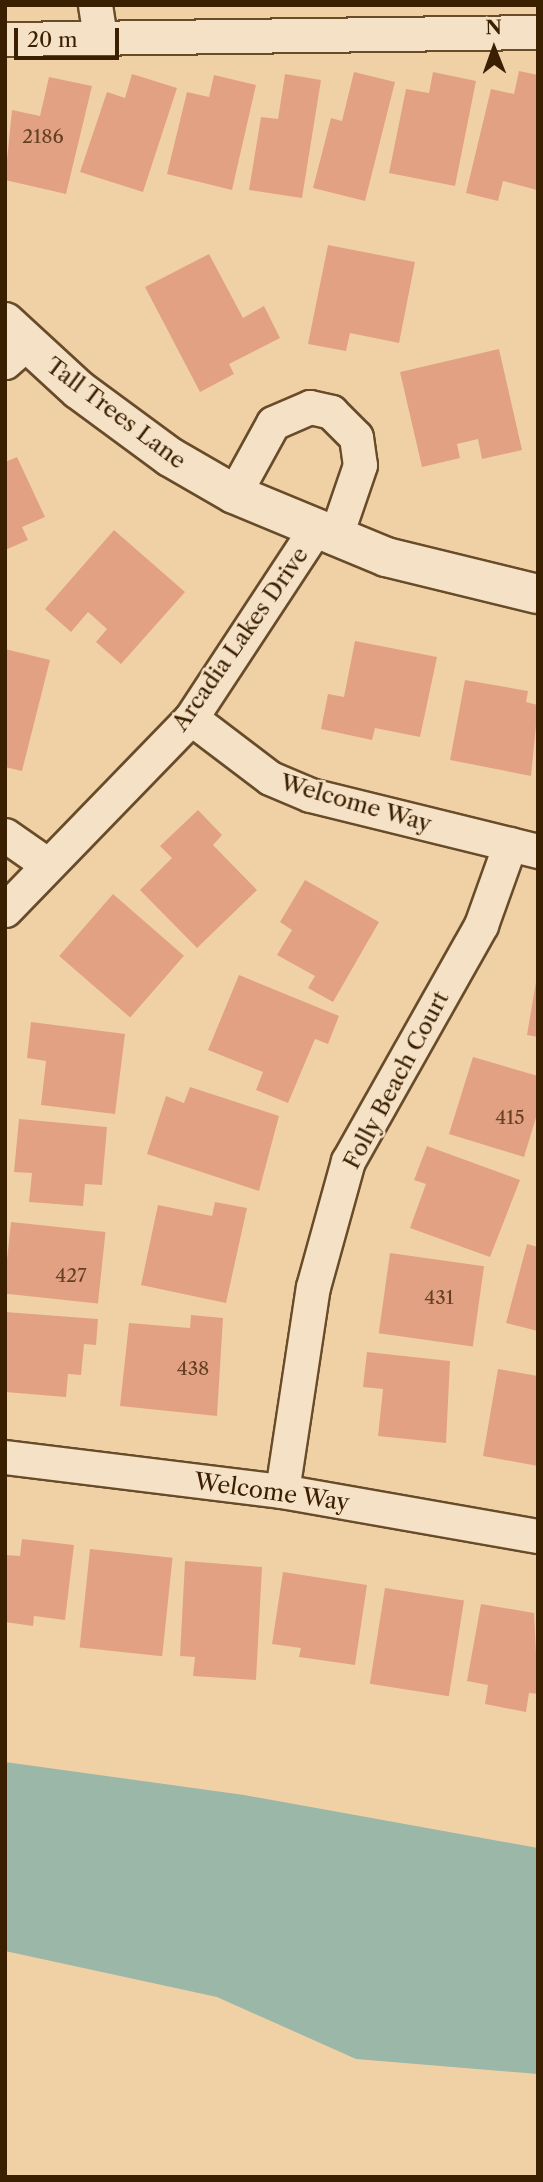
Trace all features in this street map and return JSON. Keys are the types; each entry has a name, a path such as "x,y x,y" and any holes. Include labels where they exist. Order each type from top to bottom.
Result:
{"street":[{"path":"5,39 97,21 538,32"},
{"name":"Tall Trees Lane","path":"12,343 170,457 234,494 324,534 538,594"},
{"path":"234,494 273,423 310,407 331,412 356,437 360,465 324,534"},
{"name":"Arcadia Lakes Drive","path":"5,910 45,863 191,718 324,534"},
{"name":"Welcome Way","path":"191,718 270,778 310,795 524,847"},
{"path":"5,835 45,863"},
{"name":"Folly Beach Court","path":"282,1491 313,1287 348,1161 524,847"},
{"name":"Welcome Way","path":"5,1457 282,1491 538,1536"}],"shaded area":[{"path":"5,1762 244,1795 538,1848 538,2074 356,2059 217,1997 5,1951"}],"building":[{"path":"519,71 538,75 537,190 503,181 498,201 466,193 491,89 514,94"},
{"path":"354,72 395,82 365,201 313,188 331,118 342,121"},
{"path":"433,72 476,81 455,186 389,173 406,89 429,93"},
{"path":"132,74 177,88 143,192 80,172 107,92 125,98"},
{"path":"285,74 321,80 302,198 249,190 261,117 278,119"},
{"path":"214,75 256,85 232,190 167,174 187,92 209,97"},
{"path":"49,77 92,86 66,194 5,180 12,110 40,116"},
{"path":"328,245 415,262 399,343 350,333 346,351 308,344"},
{"path":"209,254 243,318 264,306 280,338 229,364 234,374 200,392 145,287"},
{"path":"499,349 522,450 482,459 478,439 457,444 460,458 422,467 400,372"},
{"path":"17,457 45,517 22,527 28,540 5,550 5,462"},
{"path":"114,530 185,592 121,664 96,642 107,629 88,612 71,632 45,609"},
{"path":"355,641 437,657 420,737 375,728 372,740 321,729 328,694 344,697"},
{"path":"5,649 50,660 22,771 5,767"},
{"path":"465,680 528,691 526,702 538,705 531,776 450,760"},
{"path":"198,810 222,835 213,845 257,890 197,948 140,890 172,858 160,846"},
{"path":"305,880 379,922 333,1002 308,988 315,976 277,955 292,930 280,922"},
{"path":"113,894 184,956 130,1018 59,956"},
{"path":"239,975 339,1016 328,1044 315,1039 288,1103 256,1090 263,1072 208,1050"},
{"path":"538,982 538,1037 527,1035"},
{"path":"31,1022 125,1034 115,1114 41,1105 46,1061 27,1058"},
{"path":"473,1057 538,1076 538,1111 524,1157 449,1134"},
{"path":"190,1087 279,1116 259,1191 147,1154 166,1096 184,1103"},
{"path":"19,1119 107,1127 102,1185 85,1184 83,1206 29,1202 32,1173 14,1172"},
{"path":"427,1146 520,1180 490,1257 410,1228 426,1184 414,1180"},
{"path":"215,1202 247,1208 226,1303 141,1285 158,1205 212,1216"},
{"path":"11,1222 105,1232 98,1304 5,1294"},
{"path":"527,1244 538,1247 538,1331 506,1323"},
{"path":"390,1253 484,1266 473,1346 379,1333"},
{"path":"5,1312 98,1319 96,1345 84,1344 81,1375 68,1374 66,1397 5,1392"},
{"path":"191,1315 223,1318 217,1416 120,1406 129,1323 190,1328"},
{"path":"367,1352 450,1361 446,1443 378,1436 383,1389 363,1387"},
{"path":"498,1369 538,1376 538,1466 483,1456"},
{"path":"22,1539 74,1545 65,1620 34,1616 33,1626 5,1622 5,1555 20,1556"},
{"path":"90,1549 173,1558 162,1656 80,1647"},
{"path":"185,1561 262,1567 256,1680 193,1676 195,1657 180,1656"},
{"path":"283,1572 367,1585 355,1665 299,1657 301,1648 272,1644"},
{"path":"385,1588 464,1601 449,1696 370,1684"},
{"path":"481,1604 534,1613 538,1694 529,1693 526,1712 485,1704 488,1685 467,1681"}]}
